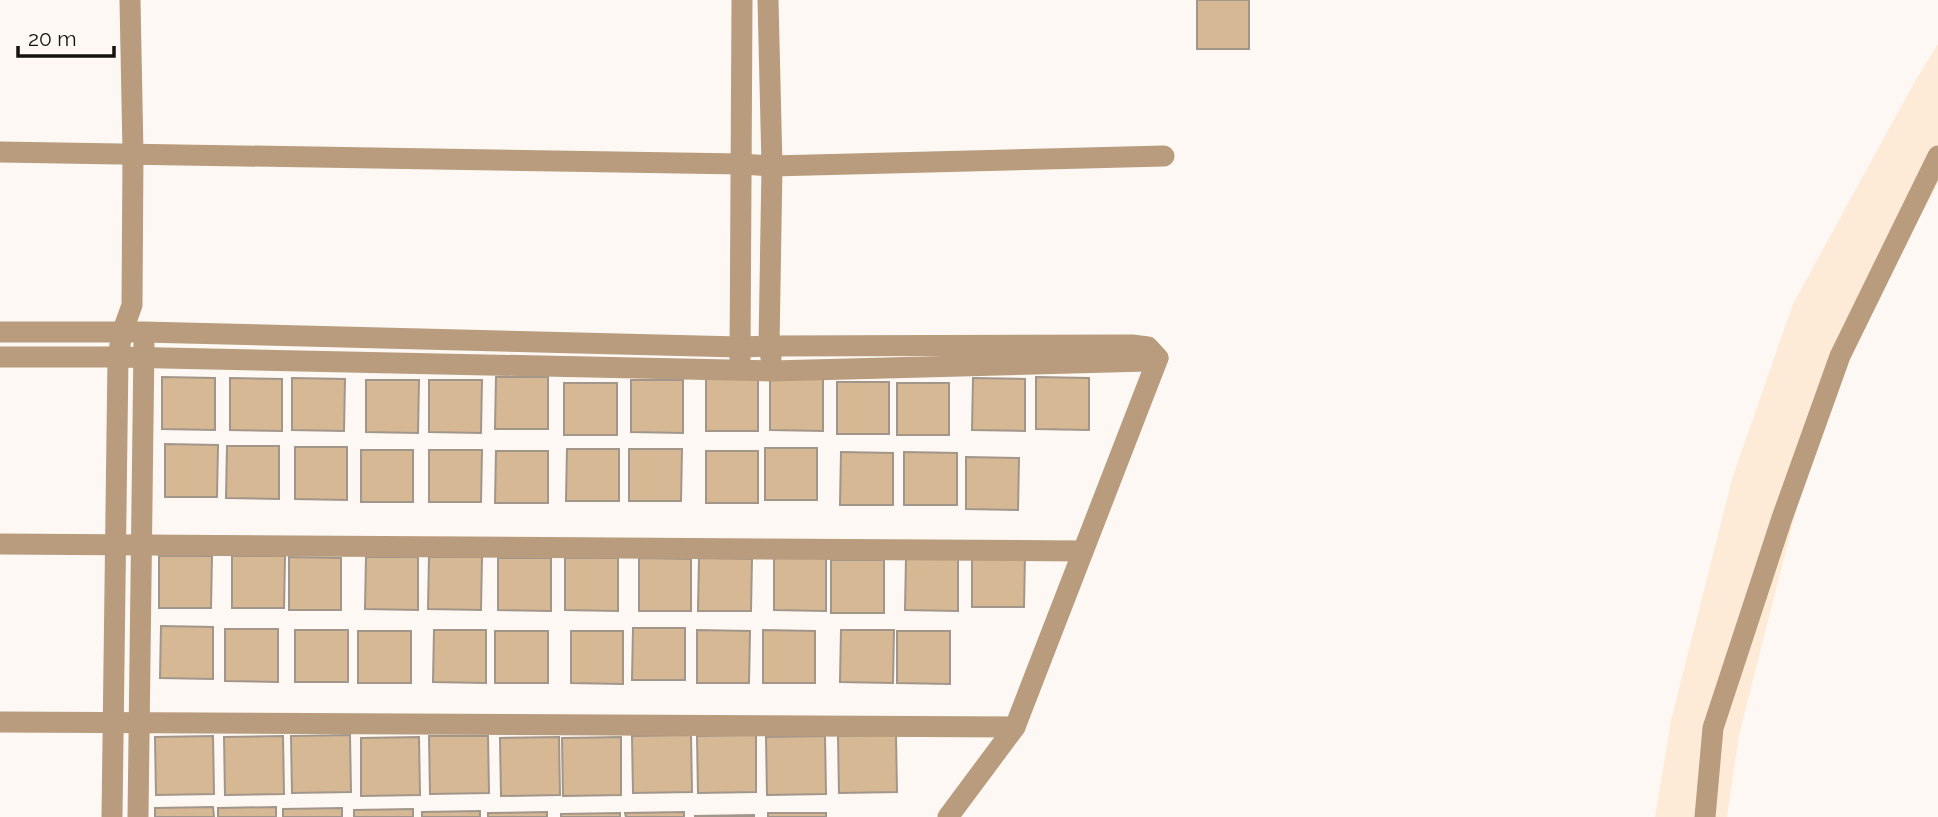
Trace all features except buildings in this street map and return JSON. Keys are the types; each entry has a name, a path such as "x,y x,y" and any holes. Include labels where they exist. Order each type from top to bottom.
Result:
{"street":[{"path":"130,0 132,332 145,358 138,817"},
{"path":"739,370 742,0"},
{"path":"768,0 772,166 769,346 772,371"},
{"path":"0,152 772,166 1164,156"},
{"path":"1705,817 1713,728 1782,518 1840,356 1938,156"},
{"path":"0,332 132,332 740,347 1132,345 1148,347 1158,358"},
{"path":"112,817 118,357 132,332"},
{"path":"0,357 118,357 772,371 1147,361 1158,358"},
{"path":"948,817 1014,727 1158,358"},
{"path":"0,544 1083,551"},
{"path":"0,722 1014,727"}],"shaded area":[{"path":"1938,44 1938,184 1857,332 1799,499 1739,735 1727,817 1655,817 1671,721 1732,479 1793,304"}]}
